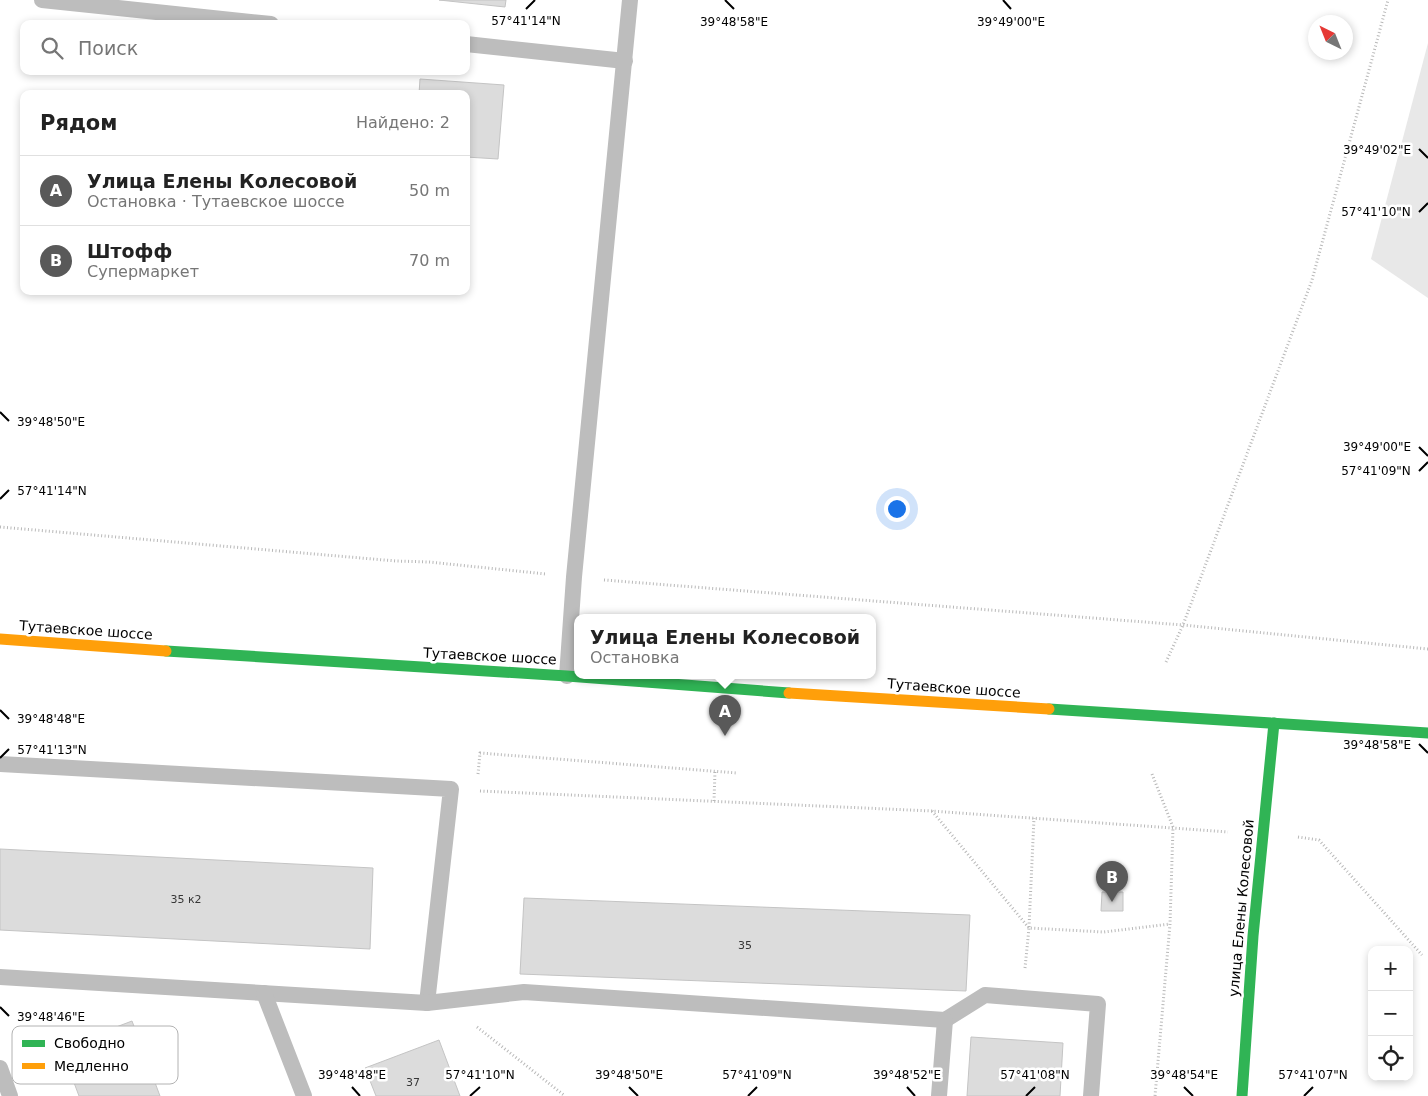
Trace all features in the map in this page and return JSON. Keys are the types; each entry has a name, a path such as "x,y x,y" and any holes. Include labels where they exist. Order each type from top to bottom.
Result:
{"main road":[{"name":"Тутаевское шоссе","path":"0,639 332,663 574,677"},
{"name":"Тутаевское шоссе","path":"603,679 724,689 1428,733"},
{"name":"улица Елены Колесовой","path":"1242,1096 1253,936 1274,723"}],"lane":[{"path":"42,0 233,20"},
{"path":"567,676 574,578 630,0"},
{"path":"470,44 625,61"},
{"path":"0,764 451,790 435,1002"},
{"path":"0,977 435,1002 524,992 945,1020 985,995 1098,1004 1091,1096"},
{"path":"264,993 304,1096"},
{"path":"939,1096 945,1020"},
{"path":"0,1068 10,1096"}],"path":[{"path":"1166,662 1183,625 1312,280 1388,0"},
{"path":"1183,625 1428,649"},
{"path":"476,790 480,753 737,773"},
{"path":"714,801 715,771"},
{"path":"1152,774 1173,827 1170,924 1155,1096"},
{"path":"451,790 932,811 1229,832"},
{"path":"932,811 1029,928 1104,932 1170,924"},
{"path":"1022,998 1029,928 1034,818"},
{"path":"1295,837 1319,840 1422,955"},
{"path":"435,1002 565,1096"}],"shaded area":[{"path":"1428,43 1428,298 1371,259"}],"building":[{"path":"439,0 506,0 505,7"},
{"path":"420,79 504,85 498,159 470,157 470,90 419,90"},
{"path":"0,849 373,868 370,949 0,930"},
{"path":"1102,892 1123,892 1123,911 1101,911"},
{"path":"524,898 970,915 966,991 520,974"},
{"path":"132,1021 134,1026 119,1026"},
{"path":"971,1037 1063,1043 1060,1096 967,1096"},
{"path":"439,1040 460,1096 376,1096 365,1068"},
{"path":"74,1084 156,1084 160,1096 79,1096"}],"traffic: fast":[{"path":"166,651 574,677"},
{"path":"606,679 789,693"},
{"path":"1049,709 1428,733"},
{"path":"1242,1096 1253,936 1274,723"}],"traffic: slow":[{"path":"0,639 166,651"},
{"path":"789,693 1049,709"}],"place":[{"name":"Улица Елены Колесовой","path":"725,736"},
{"name":"Штофф","path":"1112,902"}]}
